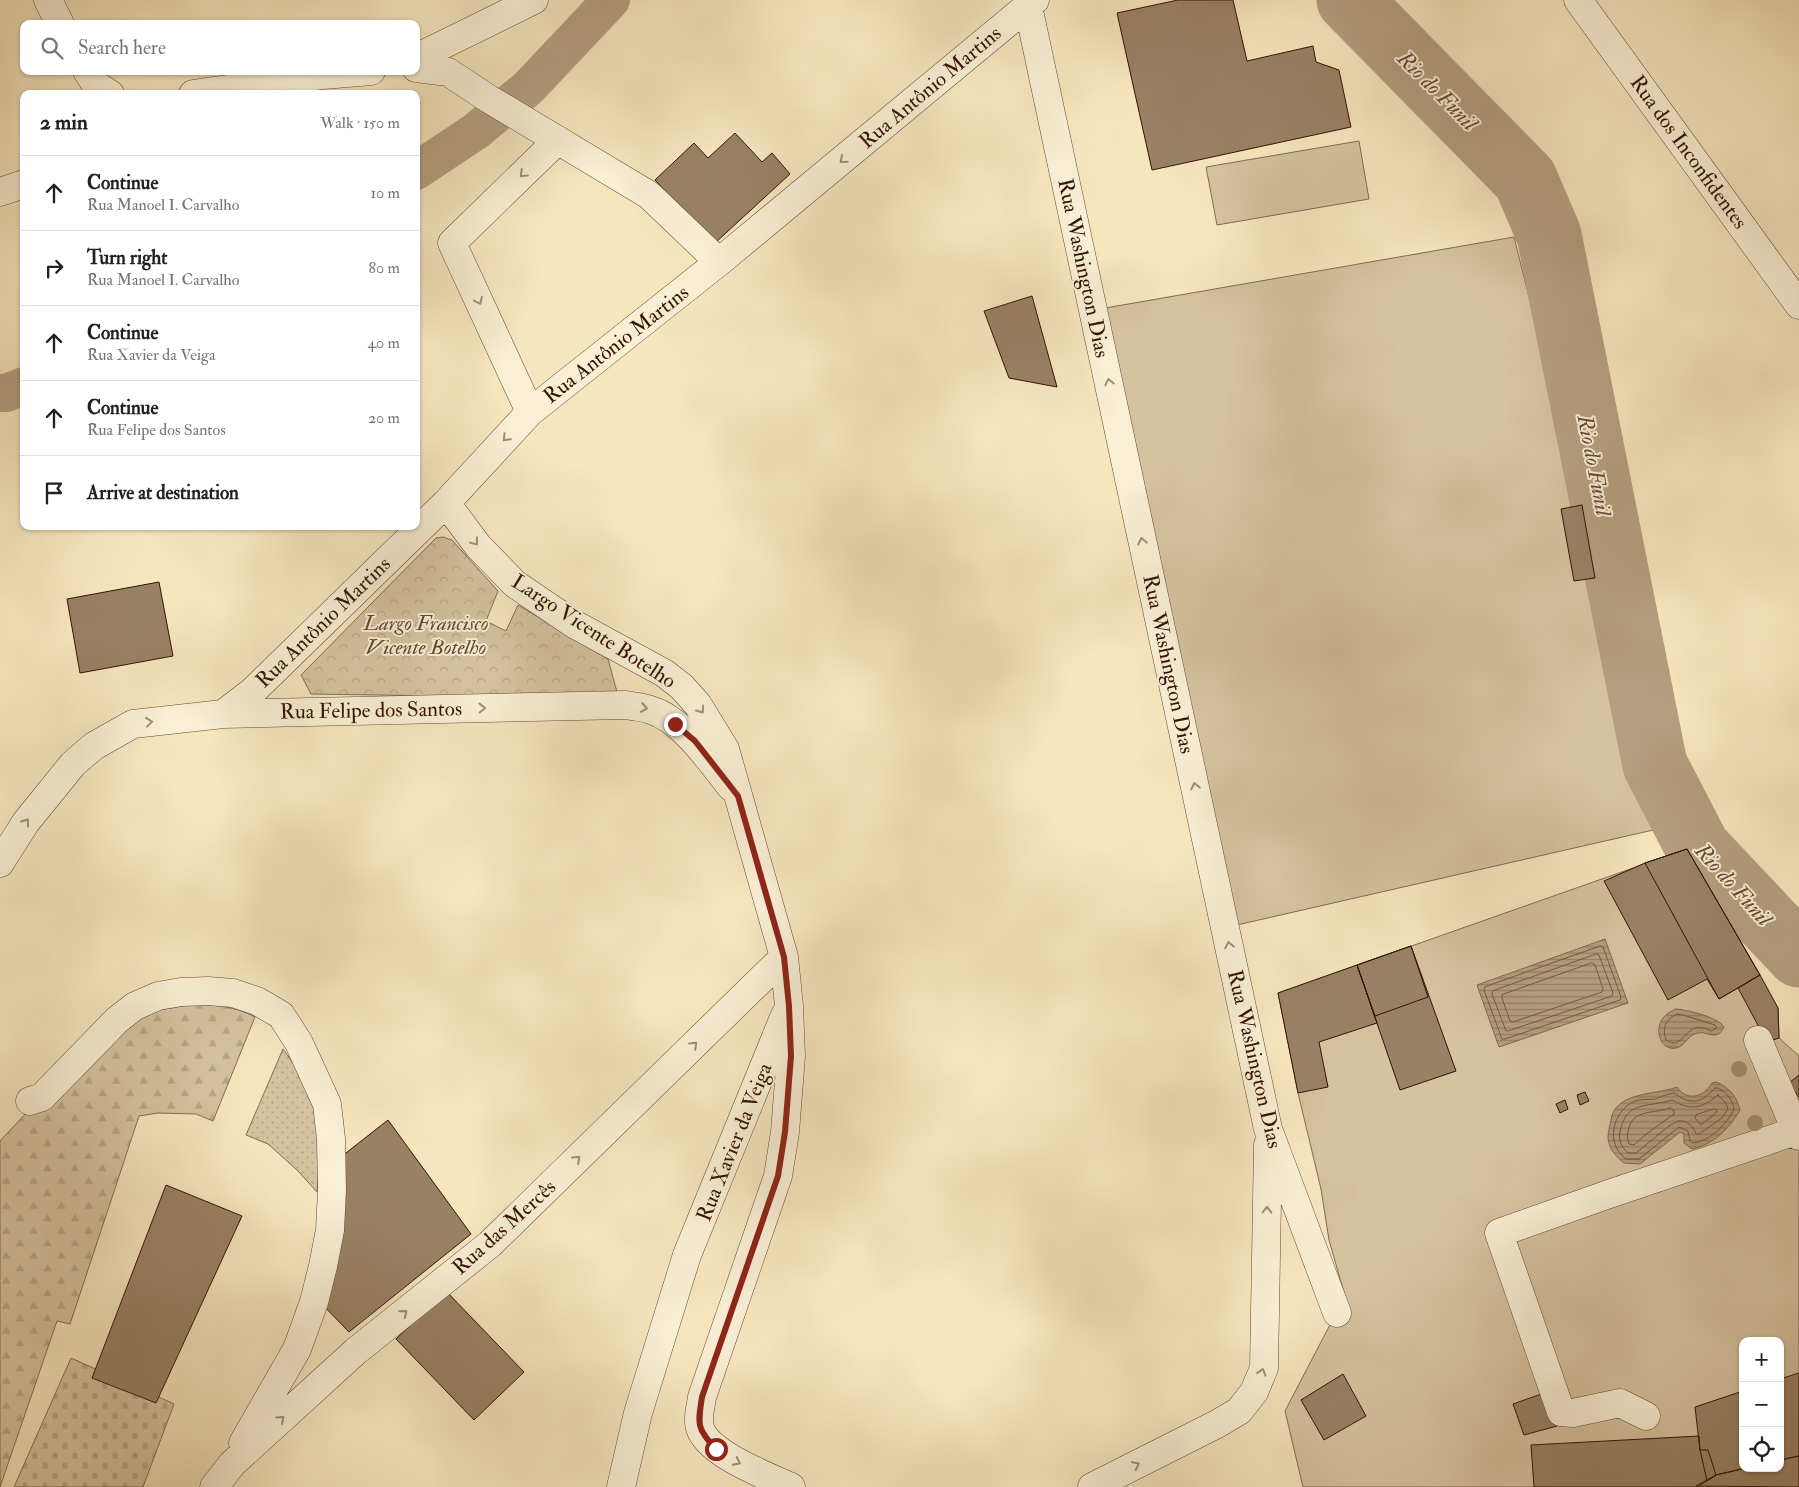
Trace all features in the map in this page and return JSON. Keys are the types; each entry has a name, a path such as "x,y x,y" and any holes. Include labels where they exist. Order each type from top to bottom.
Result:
{"street":[{"path":"48,0 58,20"},
{"path":"420,56 534,0"},
{"name":"Rua dos Inconfidentes","path":"1578,0 1799,305"},
{"name":"Rua Antônio Martins","path":"420,528 530,412 719,262 1031,3"},
{"name":"Rua Washington Dias","path":"1031,3 1268,1129 1337,1314"},
{"path":"420,68 448,72 489,99 649,195 719,262"},
{"path":"89,75 96,85 104,90"},
{"path":"219,90 316,75"},
{"path":"313,90 360,75"},
{"path":"530,412 452,243 558,140"},
{"path":"0,192 20,185"},
{"name":"Largo Vicente Botelho","path":"446,503 478,546 515,584 574,624 664,673 682,687 698,705 725,749 738,796"},
{"name":"Rua Antônio Martins","path":"223,714 253,691 418,530"},
{"name":"Rua Felipe dos Santos","path":"0,863 26,822 74,764 94,746 133,724 223,714 625,704 653,710 675,724 695,741 738,796"},
{"name":"Rua Xavier da Veiga","path":"620,1487 638,1413 687,1255 789,1006 784,957 738,796"},
{"name":"Rua das Mercês","path":"214,1487 232,1464 356,1351 490,1244 784,957"},
{"path":"30,1101 42,1097 117,1020 135,1006 158,996 181,992 208,991 233,993 249,998 281,1015 299,1043 316,1076 327,1104 332,1139 330,1230 314,1302 297,1349 232,1464"},
{"path":"789,1006 791,1056 789,1094 778,1176 702,1397 699,1417 700,1428 716,1449 731,1459 791,1487"},
{"path":"1646,1416 1620,1403 1573,1413 1561,1412 1499,1233 1609,1194 1798,1134 1758,1040"},
{"path":"1092,1487 1217,1424 1239,1411 1254,1392 1264,1368 1268,1129"}],"green space":[{"path":"1359,141 1369,199 1217,225 1206,167"},
{"path":"1514,237 1662,828 1228,927 1088,311"},
{"name":"Largo Francisco Vicente Botelho","path":"443,537 452,540 498,591 486,621 506,631 518,605 608,659 617,692 515,697 311,694 301,675 436,538"},
{"path":"1687,849 1778,1008 1779,1038 1799,1056 1799,1487 1303,1487 1285,1411 1345,1296 1329,1240 1321,1189 1298,1093 1278,993"},
{"path":"192,1004 232,1008 255,1017 213,1121 196,1114 158,1113 139,1116 70,1324 57,1321 0,1487 0,1141 29,1110 133,1020 154,1011"},
{"path":"283,1049 302,1078 315,1111 319,1151 317,1192 297,1170 268,1144 246,1135"},
{"path":"71,1358 174,1404 143,1487 14,1487"}],"water":[{"path":"1605,939 1628,1003 1499,1047 1477,985"},
{"path":"1676,1009 1709,1017 1721,1023 1724,1027 1718,1034 1695,1034 1679,1047 1670,1048 1662,1043 1659,1028 1664,1017"},
{"path":"1717,1082 1732,1093 1737,1100 1740,1110 1726,1129 1714,1140 1692,1149 1684,1143 1684,1134 1680,1132 1640,1164 1624,1163 1614,1153 1609,1144 1608,1135 1612,1115 1623,1102 1641,1095 1677,1087 1686,1095 1695,1096 1705,1092 1712,1083"}],"building":[{"path":"1178,0 1233,0 1247,61 1313,46 1316,62 1339,70 1351,127 1152,170 1117,13"},
{"path":"735,133 762,162 772,153 790,174 714,244 655,180 694,143 708,158"},
{"path":"1032,296 1057,387 1009,378 984,311"},
{"path":"1582,505 1595,578 1574,581 1561,509"},
{"path":"159,582 173,656 80,673 67,599"},
{"path":"1687,849 1760,975 1719,999 1707,979 1668,1000 1604,881 1645,863"},
{"path":"1687,849 1760,975 1719,999 1645,863"},
{"path":"1411,946 1456,1071 1400,1090 1357,965"},
{"path":"1411,946 1428,997 1375,1016 1357,965"},
{"path":"1357,965 1377,1023 1319,1042 1328,1087 1298,1093 1278,993"},
{"path":"1760,975 1778,1008 1779,1038 1767,1042 1738,988"},
{"path":"1799,1075 1799,1097 1789,1083"},
{"path":"1585,1092 1589,1101 1580,1105 1577,1095"},
{"path":"1565,1100 1568,1109 1560,1113 1556,1104"},
{"path":"388,1120 471,1234 349,1332 319,1301 337,1160"},
{"path":"166,1185 242,1216 156,1403 92,1378"},
{"path":"446,1291 524,1372 474,1420 396,1339"},
{"path":"1799,1373 1799,1456 1784,1459 1784,1382 1784,1378"},
{"path":"1343,1374 1366,1416 1324,1440 1301,1400"},
{"path":"1547,1392 1557,1426 1524,1435 1513,1404"},
{"path":"1739,1392 1739,1470 1716,1475 1707,1481 1700,1450 1695,1407"},
{"path":"1699,1436 1700,1450 1708,1450 1716,1475 1697,1487 1534,1487 1531,1445"},
{"path":"1799,1456 1799,1487 1696,1486 1716,1475 1739,1470 1739,1472 1784,1472 1784,1459"}],"waterway":[{"path":"420,168 476,131 528,88 611,0"},
{"name":"Rio do Funil","path":"1349,0 1525,179 1549,235 1655,765 1698,848 1799,955"},
{"path":"0,393 6,393 20,388"}],"route":[{"path":"675,724 695,741 738,796 784,957 789,1006 791,1056 789,1094 778,1176 702,1397 699,1417 700,1428 716,1449"}]}
